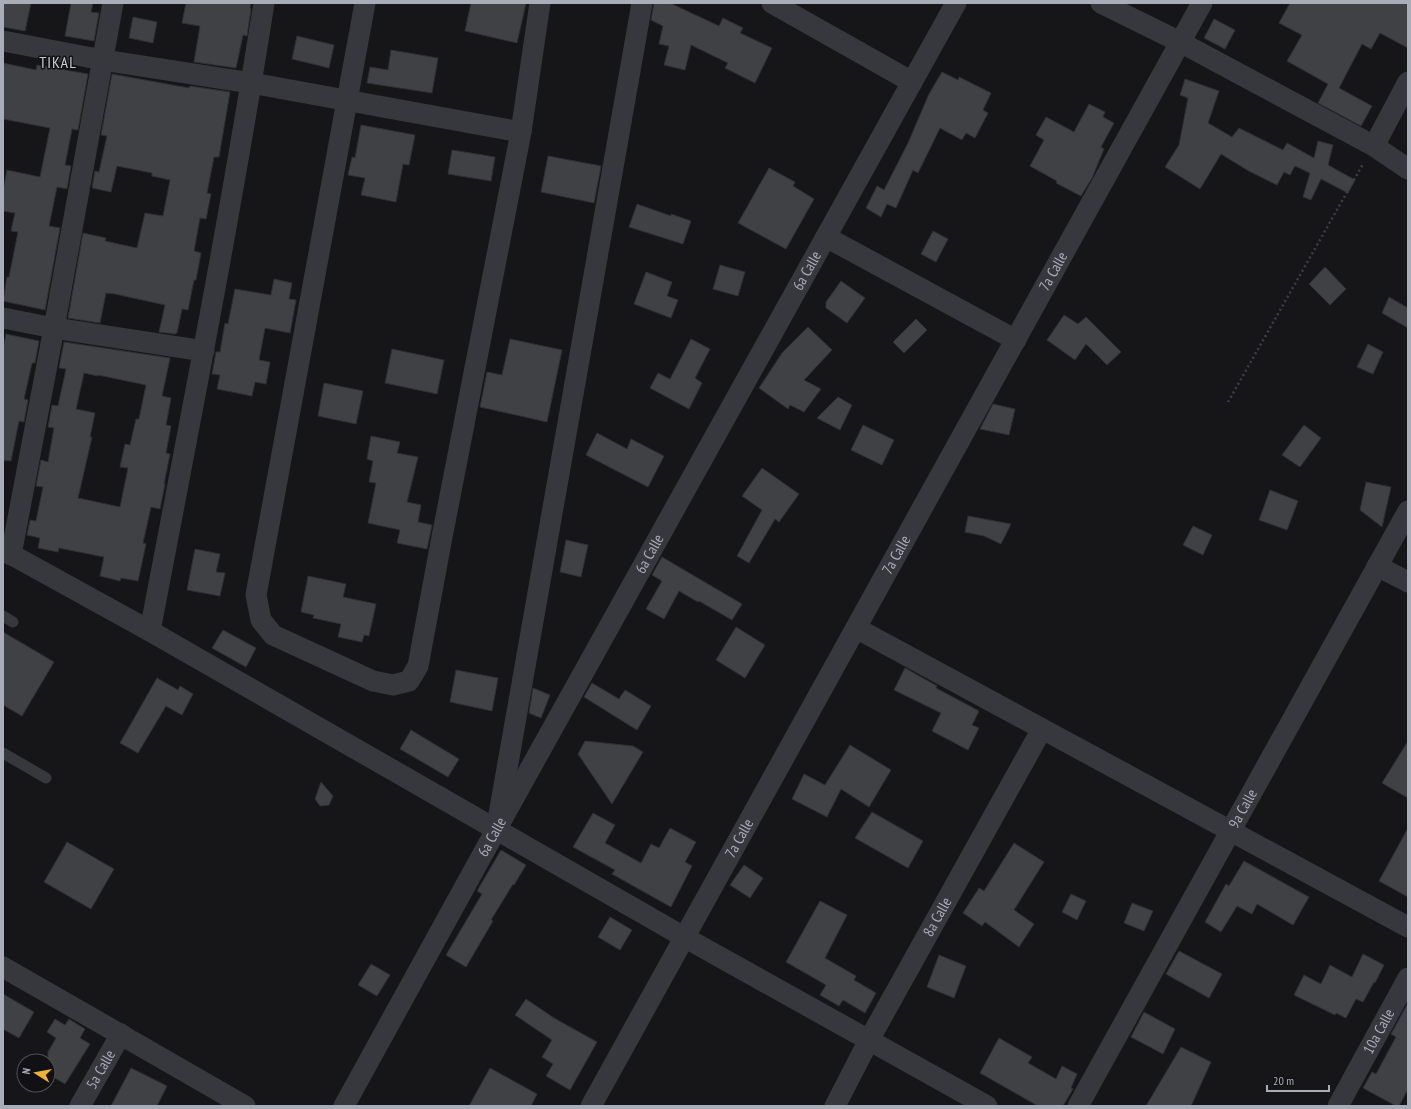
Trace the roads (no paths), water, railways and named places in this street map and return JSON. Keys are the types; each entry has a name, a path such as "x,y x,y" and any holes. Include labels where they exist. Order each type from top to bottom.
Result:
{"street":[{"path":"113,3 54,328 7,552 684,937 987,1106"},
{"path":"150,632 204,351 264,3"},
{"path":"365,3 256,595 261,620 273,635 373,681 393,685 409,681 418,666 443,529 521,132 540,3"},
{"path":"496,830 642,3"},
{"path":"772,3 912,82"},
{"name":"6a Calle","path":"344,1106 956,3"},
{"path":"1101,3 1180,42 1374,146 1408,169"},
{"name":"7a Calle","path":"590,1106 1202,3"},
{"path":"3,41 103,60 251,83 521,132"},
{"path":"1374,146 1408,82"},
{"path":"826,237 1016,340"},
{"path":"3,318 54,328 204,351"},
{"name":"9a Calle","path":"1078,1106 1408,511"},
{"path":"1377,566 1408,582"},
{"path":"856,628 1408,927"},
{"name":"8a Calle","path":"835,1106 869,1040 1042,729"},
{"path":"3,967 245,1106"},
{"name":"10a Calle","path":"1338,1106 1408,978"},
{"name":"5a Calle","path":"80,1106 121,1034"}],"lane":[{"path":"3,753 46,778"}],"district":[{"name":"TIKAL","path":"58,62"}]}
